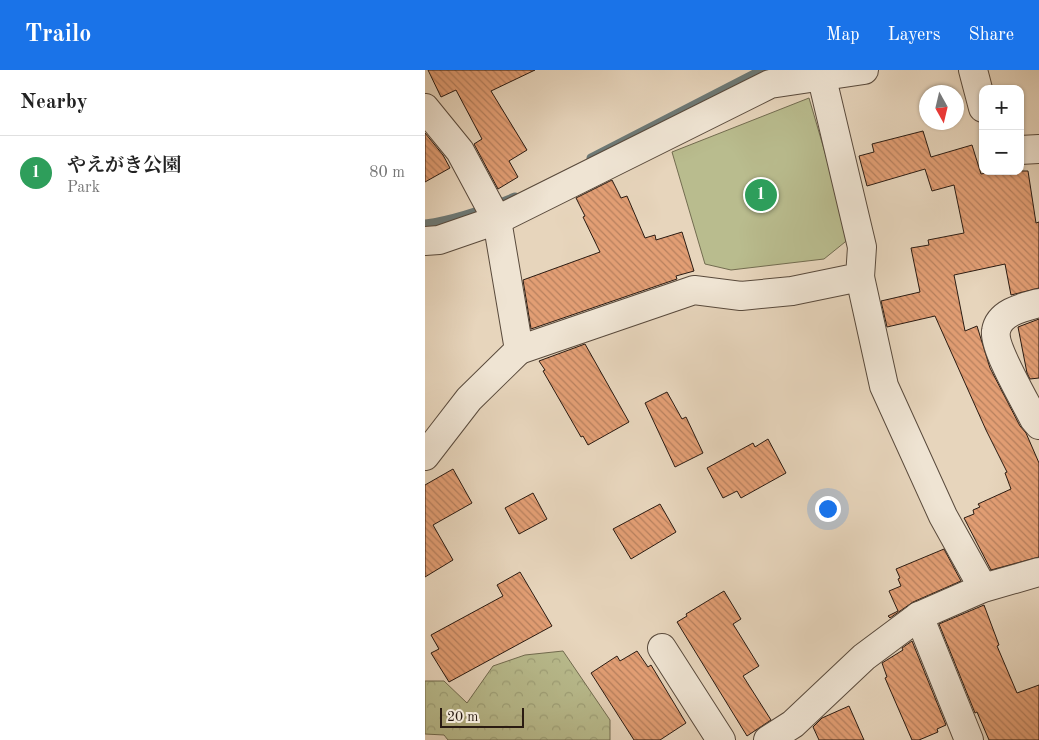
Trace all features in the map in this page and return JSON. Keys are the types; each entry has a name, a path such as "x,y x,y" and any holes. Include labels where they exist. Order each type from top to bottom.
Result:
{"street":[{"path":"425,242 439,240 497,220 770,84 821,73 865,70"},
{"path":"973,70 979,93"},
{"path":"821,73 862,247 860,277 884,386 943,516 983,588"},
{"path":"425,108 460,151 497,220 519,350"},
{"path":"1024,150 1039,149"},
{"path":"425,456 469,399 519,350 694,290 741,296 792,291 860,277"},
{"path":"1039,304 1019,308 998,325 995,333 999,349 1034,419 1039,425"},
{"path":"768,740 796,732 864,657 919,616 983,588 1039,572"},
{"path":"919,616 969,740"},
{"path":"662,648 721,740"}],"green space":[{"path":"809,98 850,238 824,259 731,270 705,264 672,152"},
{"path":"563,651 610,720 610,740 448,740 444,735 425,734 425,681 444,681 467,703 493,666 525,655"}],"building":[{"path":"428,70 535,70 491,91 527,150 509,161 518,177 498,189 474,144 482,139 456,90 441,97"},
{"path":"923,131 931,157 972,145 979,168 979,175 1024,175 1024,171 1028,171 1036,223 1039,222 1039,288 1011,295 1005,264 954,275 965,331 977,326 990,368 1020,426 1026,433 1039,463 1039,557 991,570 964,518 974,514 973,510 980,507 978,504 1011,489 1005,473 1007,472 935,316 887,327 881,301 920,292 911,248 929,245 928,240 964,233 954,185 932,191 925,169 867,186 859,156 874,152 872,144"},
{"path":"425,133 443,155 450,168 425,182"},
{"path":"612,180 621,198 627,196 645,238 655,235 656,240 682,232 694,271 676,276 677,279 531,329 523,280 600,252 576,198"},
{"path":"1039,319 1039,378 1030,379 1027,373 1018,327"},
{"path":"585,344 629,422 588,445 583,436 581,437 539,361"},
{"path":"667,392 682,419 686,417 703,453 675,467 645,403"},
{"path":"768,439 786,473 741,498 737,491 723,498 707,468 753,443 755,447"},
{"path":"453,469 472,503 433,525 453,560 425,577 425,485"},
{"path":"533,493 547,519 519,534 505,508"},
{"path":"660,504 676,532 631,559 613,529"},
{"path":"944,549 961,581 913,602 890,618 888,616 898,611 889,591 901,586 896,569"},
{"path":"520,572 552,626 449,682 431,653 439,649 431,635 503,596 497,585"},
{"path":"724,591 741,619 733,624 759,666 743,676 771,720 747,736 677,622 687,616 686,614"},
{"path":"984,605 999,645 997,646 1017,693 1039,685 1039,740 989,740 977,712 975,713 939,624"},
{"path":"912,641 946,725 937,729 938,732 919,740 912,740 885,678 887,677 882,663 903,650 902,648"},
{"path":"637,651 648,667 651,665 686,723 660,740 634,740 591,673 617,656 620,661"},
{"path":"849,706 864,740 819,740 813,727 822,718"}],"waterway":[{"path":"591,158 762,70"},
{"path":"425,224 471,214 515,197"}],"place":[{"name":"やえがき公園","path":"761,195"}]}
